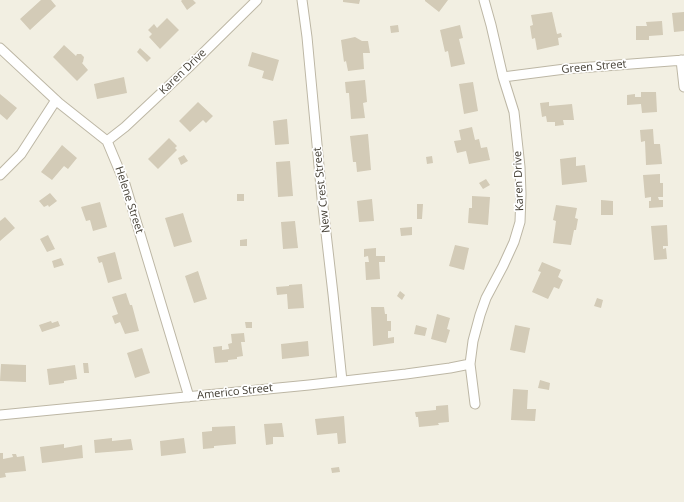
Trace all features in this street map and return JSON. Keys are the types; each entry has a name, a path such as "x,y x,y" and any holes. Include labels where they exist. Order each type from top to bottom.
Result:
{"street":[{"name":"Karen Drive","path":"107,141 125,127 183,73 257,0"},
{"name":"New Crest Street","path":"302,0 308,44 322,198 342,381"},
{"name":"Karen Drive","path":"475,404 470,364 471,352 480,315 486,298 514,242 520,222 521,194 520,167 514,112 503,77 484,0"},
{"name":"Helene Street","path":"0,48 56,100 107,141 126,184 189,397"},
{"name":"Green Street","path":"503,77 565,69 683,60"},
{"path":"683,60 684,87"},
{"path":"0,175 20,154 56,100"},
{"name":"Americo Street","path":"0,415 342,381 414,373 470,364"}],"building":[{"path":"41,0 51,0 56,6 30,30 20,19"},
{"path":"193,0 196,3 187,10 181,1"},
{"path":"343,0 360,0 359,4 343,2"},
{"path":"425,0 448,0 439,12"},
{"path":"552,12 557,34 561,33 562,37 558,38 559,45 537,50 535,38 532,39 530,26 533,25 531,15"},
{"path":"684,12 684,31 674,32 672,13"},
{"path":"167,18 179,30 160,49 149,37 152,34 148,30 154,24 157,28"},
{"path":"662,21 663,35 649,36 649,40 636,40 636,26 647,26 646,22"},
{"path":"398,25 399,32 391,33 390,26"},
{"path":"460,25 463,38 459,39 465,64 451,67 448,51 445,52 440,30"},
{"path":"355,37 362,41 368,41 370,53 363,53 364,69 348,71 346,61 344,62 341,40"},
{"path":"64,45 76,56 77,54 81,54 84,57 82,63 88,70 77,81 53,57"},
{"path":"140,48 151,58 147,62 137,52"},
{"path":"252,52 279,60 273,81 262,78 264,71 248,66"},
{"path":"124,77 127,93 97,99 94,84"},
{"path":"365,80 367,102 363,103 365,118 351,119 349,93 346,93 345,82"},
{"path":"473,82 478,111 464,114 459,84"},
{"path":"641,92 656,92 657,112 642,113 641,104 627,105 627,95 635,94 635,97 641,97"},
{"path":"0,94 17,108 7,120 0,114"},
{"path":"198,102 213,116 206,123 203,120 190,132 179,121"},
{"path":"549,102 549,106 572,104 574,120 563,120 564,125 555,126 555,122 547,122 546,116 542,117 540,103"},
{"path":"287,119 289,144 275,145 273,121"},
{"path":"472,127 475,140 479,139 481,148 487,147 490,160 469,164 466,151 457,153 454,141 461,140 459,130"},
{"path":"653,129 654,144 660,144 662,164 646,165 645,141 641,142 640,130"},
{"path":"368,134 371,170 357,172 356,162 353,162 350,136"},
{"path":"169,138 177,146 175,148 177,150 158,169 148,159"},
{"path":"62,145 77,158 68,169 64,166 52,180 41,172"},
{"path":"184,155 188,161 181,165 178,158"},
{"path":"432,156 433,163 427,164 426,157"},
{"path":"576,157 576,166 585,165 587,182 562,185 560,159"},
{"path":"290,161 293,196 278,197 276,162"},
{"path":"660,174 660,183 663,183 663,197 658,197 659,200 663,200 663,207 649,208 649,201 651,201 651,197 645,198 643,175"},
{"path":"486,179 490,185 483,189 479,183"},
{"path":"50,193 57,201 49,207 48,205 44,207 39,201"},
{"path":"237,194 244,194 244,201 237,201"},
{"path":"472,196 490,197 488,225 468,223 469,208 472,208"},
{"path":"372,199 374,221 359,222 357,201"},
{"path":"601,200 613,201 613,215 601,215"},
{"path":"100,202 107,227 93,231 90,220 86,221 81,207"},
{"path":"417,204 423,204 422,219 417,219"},
{"path":"556,205 577,208 575,218 578,219 571,245 553,243 556,221 553,220"},
{"path":"183,213 192,242 174,247 165,218"},
{"path":"5,217 15,228 0,241 0,221"},
{"path":"295,221 298,248 283,249 281,222"},
{"path":"667,225 668,246 663,246 663,249 666,248 667,259 654,260 651,226"},
{"path":"412,227 412,235 401,236 400,228"},
{"path":"48,235 55,249 47,252 40,239"},
{"path":"247,239 247,246 240,246 240,240"},
{"path":"455,245 469,248 464,270 449,266"},
{"path":"376,248 376,256 385,256 385,262 379,262 380,279 366,280 365,262 369,262 368,256 364,257 364,249"},
{"path":"115,252 122,279 108,283 102,262 99,263 97,257"},
{"path":"61,258 64,265 54,268 52,261"},
{"path":"542,262 561,270 558,277 563,280 559,289 554,287 548,299 532,292 541,272 538,271"},
{"path":"198,271 207,299 194,303 185,276"},
{"path":"302,284 304,308 288,309 287,294 277,295 276,287"},
{"path":"400,291 405,295 402,300 397,296"},
{"path":"126,293 130,305 132,305 139,331 125,334 120,322 115,324 112,316 118,314 112,297"},
{"path":"597,298 603,300 601,308 594,306"},
{"path":"371,307 384,307 385,314 387,314 387,321 391,321 391,331 388,331 388,338 394,337 394,343 373,346"},
{"path":"437,314 450,318 447,329 450,330 446,343 431,339"},
{"path":"51,321 52,323 58,321 60,326 42,332 39,325"},
{"path":"245,322 252,322 252,328 246,328"},
{"path":"416,325 427,328 425,336 414,334"},
{"path":"515,325 530,328 525,353 510,350"},
{"path":"244,333 245,342 241,342 243,356 237,357 237,359 228,360 228,362 215,363 213,347 222,346 222,350 229,349 228,344 232,343 231,334"},
{"path":"308,341 309,356 282,359 281,344"},
{"path":"142,348 150,373 135,378 127,353"},
{"path":"83,363 88,363 89,373 84,373"},
{"path":"1,364 26,365 26,382 0,381"},
{"path":"75,365 77,379 49,385 47,369"},
{"path":"540,380 550,383 549,390 538,388"},
{"path":"513,389 528,390 527,409 536,409 535,421 511,420"},
{"path":"448,405 449,422 438,423 439,425 419,427 418,417 416,417 415,412 436,410 436,406"},
{"path":"344,416 346,443 338,444 337,433 317,435 315,419"},
{"path":"282,423 284,437 273,437 273,444 266,445 264,424"},
{"path":"235,426 236,444 214,446 214,448 203,449 202,432 212,431 212,427"},
{"path":"112,438 112,441 131,439 133,450 95,453 94,440"},
{"path":"184,438 186,453 161,456 160,441"},
{"path":"64,444 64,448 82,445 83,458 42,463 40,447"},
{"path":"0,453 3,453 3,459 13,457 12,454 16,454 17,457 24,456 26,471 5,473 6,477 0,478"},
{"path":"339,467 340,472 332,473 331,468"}]}
